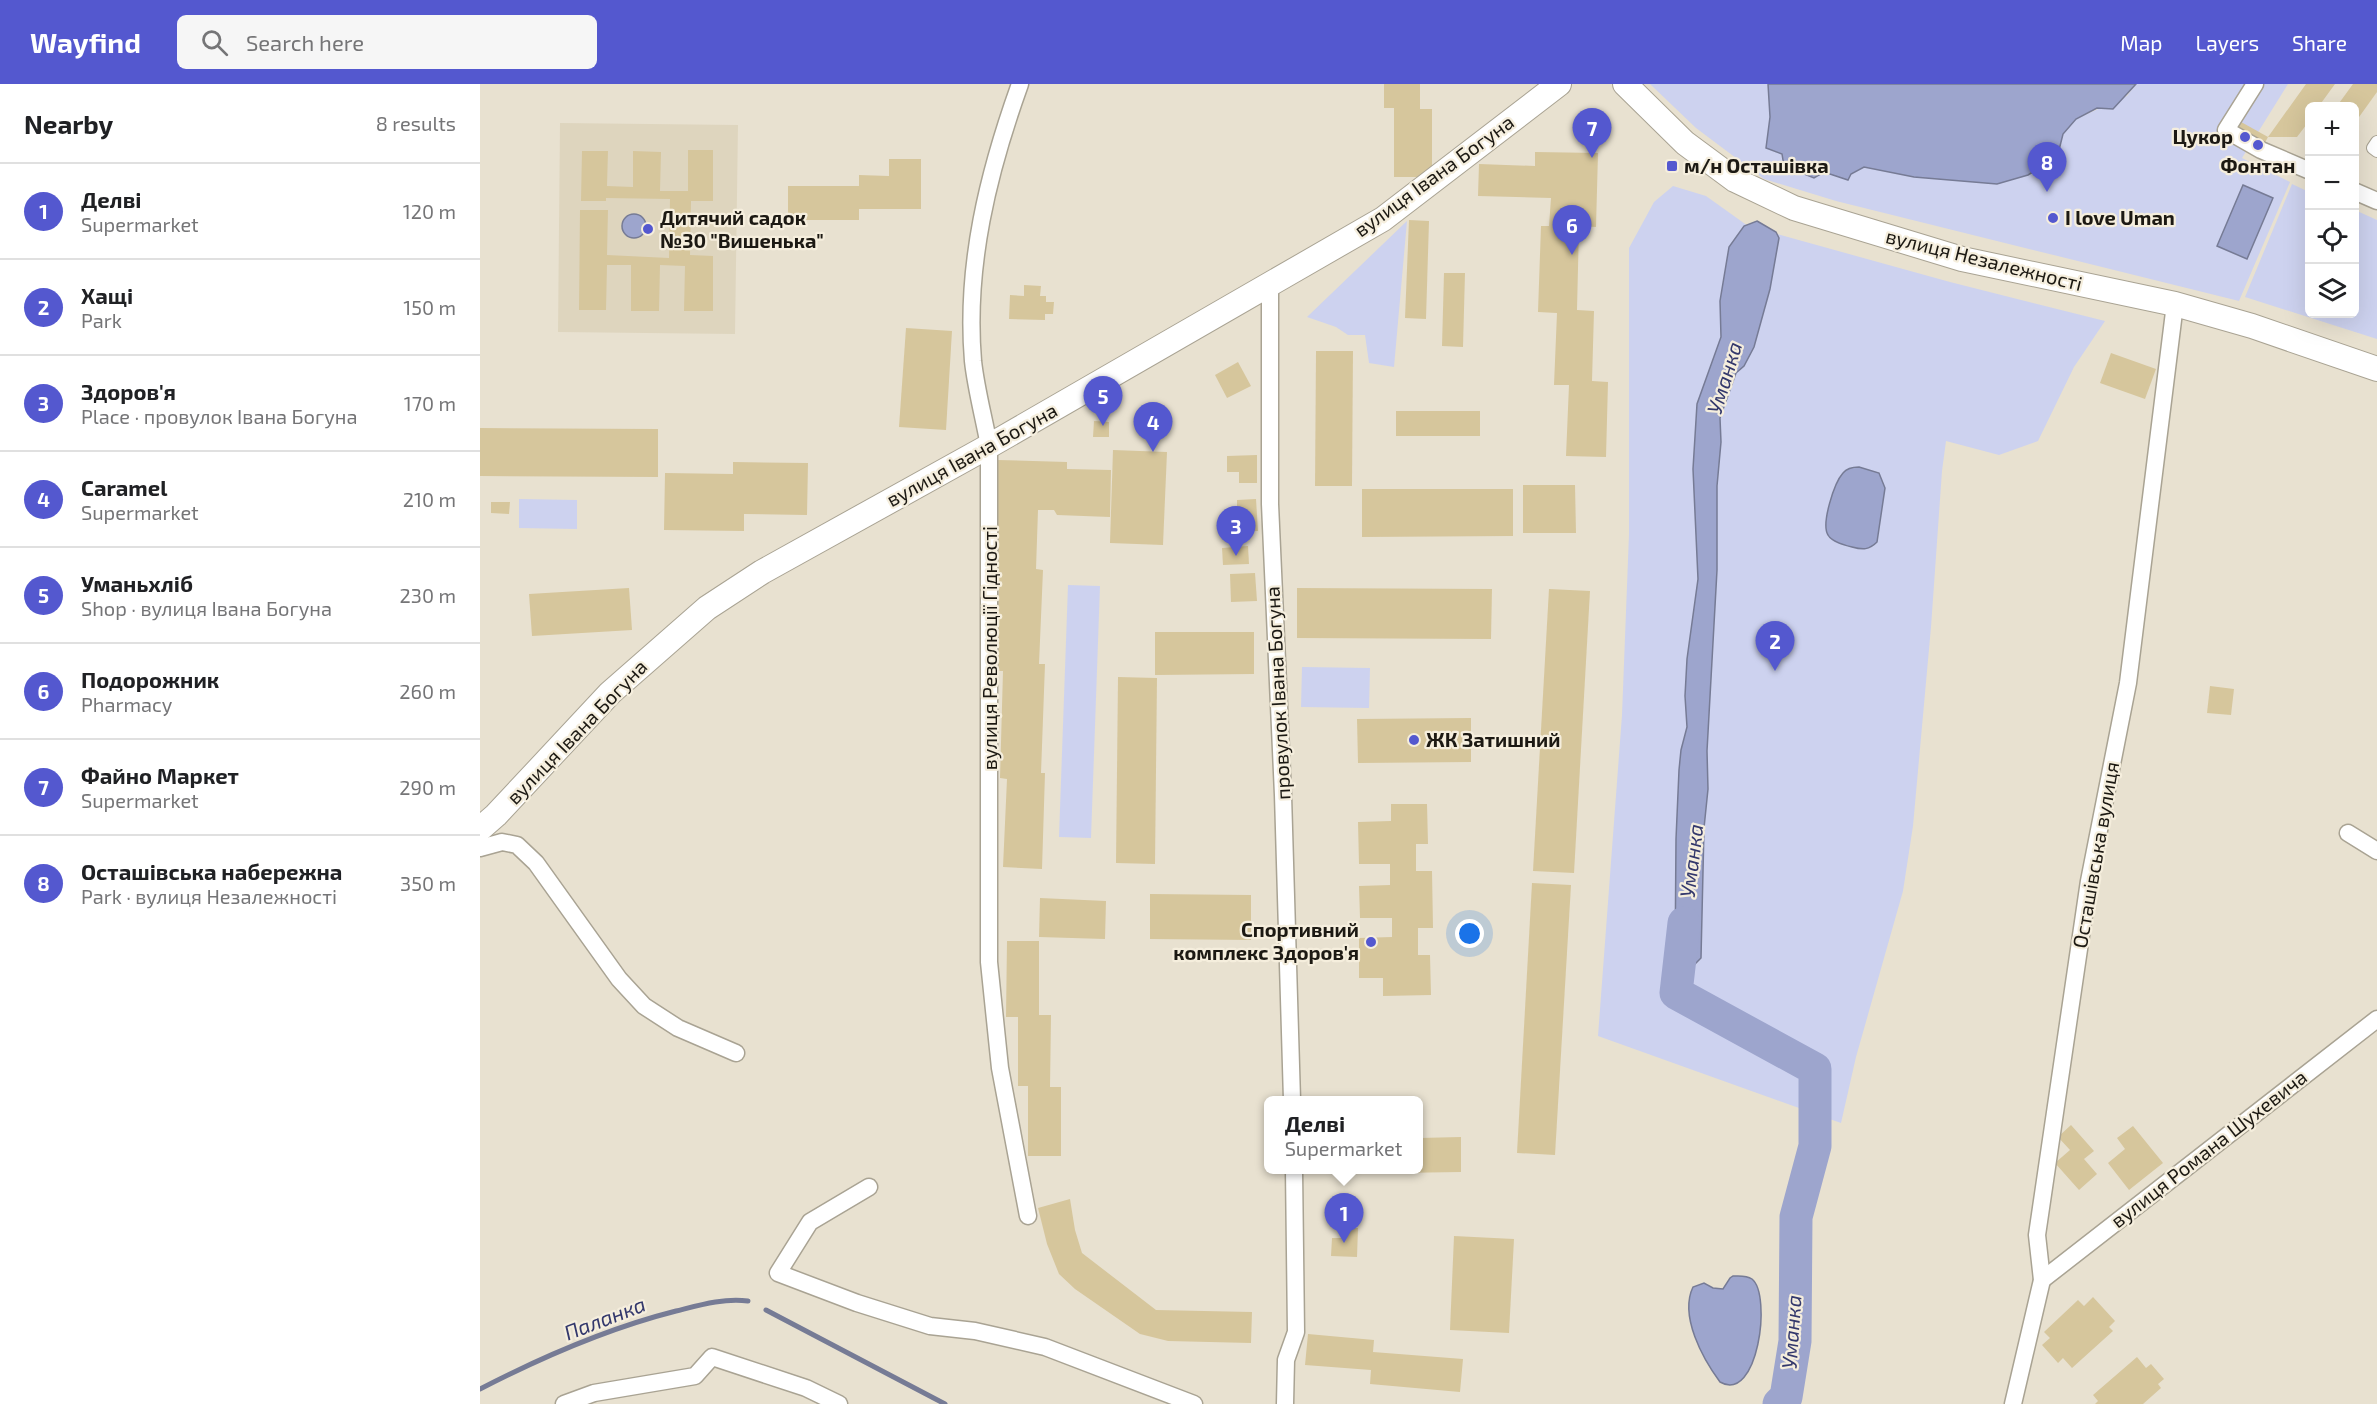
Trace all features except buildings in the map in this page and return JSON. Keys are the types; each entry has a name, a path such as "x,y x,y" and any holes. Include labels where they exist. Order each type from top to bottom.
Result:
{"main road":[{"name":"вулиця Івана Богуна","path":"480,829 496,815 610,693 707,608 762,572 989,446 1383,219 1559,84"},
{"name":"вулиця Незалежності","path":"1625,84 1685,143 1735,180 1794,208 1962,259 2175,304 2252,326 2377,369"}],"street":[{"name":"вулиця Революції Гідності","path":"1020,84 991,174 978,236 972,286 971,320 973,363 989,446 989,962 1000,1068 1028,1216"},
{"path":"2255,84 2226,130 2261,150 2305,169"},
{"path":"2377,142 2373,148 2377,151"},
{"path":"2359,193 2377,201"},
{"name":"провулок Івана Богуна","path":"1270,285 1270,504 1283,795 1292,1096"},
{"name":"Осташівська вулиця","path":"2013,1404 2042,1280 2037,1235 2089,881 2128,683 2175,304"},
{"path":"2348,833 2377,851"},
{"path":"480,848 502,842 517,845 536,863 619,979 644,1006 678,1028 736,1053"},
{"name":"вулиця Романа Шухевича","path":"2042,1280 2377,1019"},
{"path":"1285,1404 1286,1360 1296,1332 1294,1174"},
{"path":"869,1187 810,1222 778,1273 857,1303 930,1326 975,1331 1045,1347 1194,1404"},
{"path":"564,1404 594,1393 695,1376 712,1357 806,1388 839,1404"}],"shaded area":[{"path":"1650,84 1768,84 1770,117 1766,148 1848,180 1851,174 1864,167 1914,177 1997,184 2057,158 2063,134 2076,119 2127,96 2136,84 2288,84 2242,158 2290,182 2239,301 1836,201 1764,179 1696,128"},
{"name":"Дитячий садок №30 \"Вишенька\"","path":"560,123 738,125 735,334 558,332"},
{"path":"2292,184 2305,190 2305,316 2245,297"},
{"path":"1673,186 1706,196 1748,226 1950,282 2105,321 2074,367 2038,441 1999,455 1946,441 1913,826 1903,891 1856,1057 1841,1123 1598,1036 1622,715 1629,534 1629,248 1654,202"},
{"path":"2359,212 2377,220 2377,339 2311,318 2359,318"},
{"path":"1407,221 1394,367 1369,363 1365,335 1348,335 1336,327 1307,317"},
{"path":"519,499 577,500 577,529 519,528"},
{"path":"1068,585 1100,586 1091,838 1059,837"},
{"path":"1302,667 1370,668 1369,708 1301,707"}],"water":[{"path":"1768,84 2136,84 2113,109 2097,108 2076,119 2063,134 2057,158 2028,175 1997,184 1914,177 1864,167 1851,174 1848,180 1824,172 1814,178 1784,166 1782,154 1766,148 1770,117"},
{"path":"2243,185 2273,198 2247,259 2217,246"},
{"path":"634,214 642,218 646,226 642,234 634,238 626,234 622,226 626,218"},
{"path":"1757,221 1776,232 1779,238 1770,289 1754,347 1744,366 1736,373 1720,418 1717,570 1707,751 1708,789 1704,828 1701,958 1692,967 1675,968 1679,770 1687,727 1685,696 1687,659 1698,579 1693,469 1697,404 1721,337 1720,301 1729,247 1744,226"},
{"path":"1859,467 1879,473 1885,488 1877,542 1863,549 1835,541 1826,530 1832,494 1839,478 1846,470"},
{"path":"1733,1276 1745,1276 1752,1279 1758,1289 1761,1324 1752,1363 1744,1377 1733,1385 1720,1382 1700,1349 1691,1324 1689,1298 1693,1287 1704,1283 1713,1288 1723,1289"}],"waterway":[{"name":"Уманка","path":"1684,923 1676,993 1815,1069 1815,1146 1796,1217 1795,1341 1786,1397 1779,1404"},
{"name":"Паланка","path":"480,1389 552,1355 626,1326 703,1304 730,1300 748,1301"},
{"name":"Паланка","path":"766,1310 945,1404"}],"place":[{"name":"Цукор","path":"2245,137"},
{"name":"Фонтан","path":"2258,145"},
{"name":"Файно Маркет","path":"1592,158"},
{"name":"м/н Осташівка","path":"1672,166"},
{"name":"Осташівська набережна","path":"2047,192"},
{"name":"I love Uman","path":"2053,218"},
{"name":"Дитячий садок №30 \"Вишенька\"","path":"648,229"},
{"name":"Подорожник","path":"1572,255"},
{"name":"Уманьхліб","path":"1103,426"},
{"name":"Caramel","path":"1153,452"},
{"name":"Здоров'я","path":"1236,556"},
{"name":"Хащі","path":"1775,671"},
{"name":"ЖК Затишний","path":"1414,740"},
{"name":"Спортивний комплекс Здоров'я","path":"1371,942"},
{"name":"Делві","path":"1344,1243"}]}
